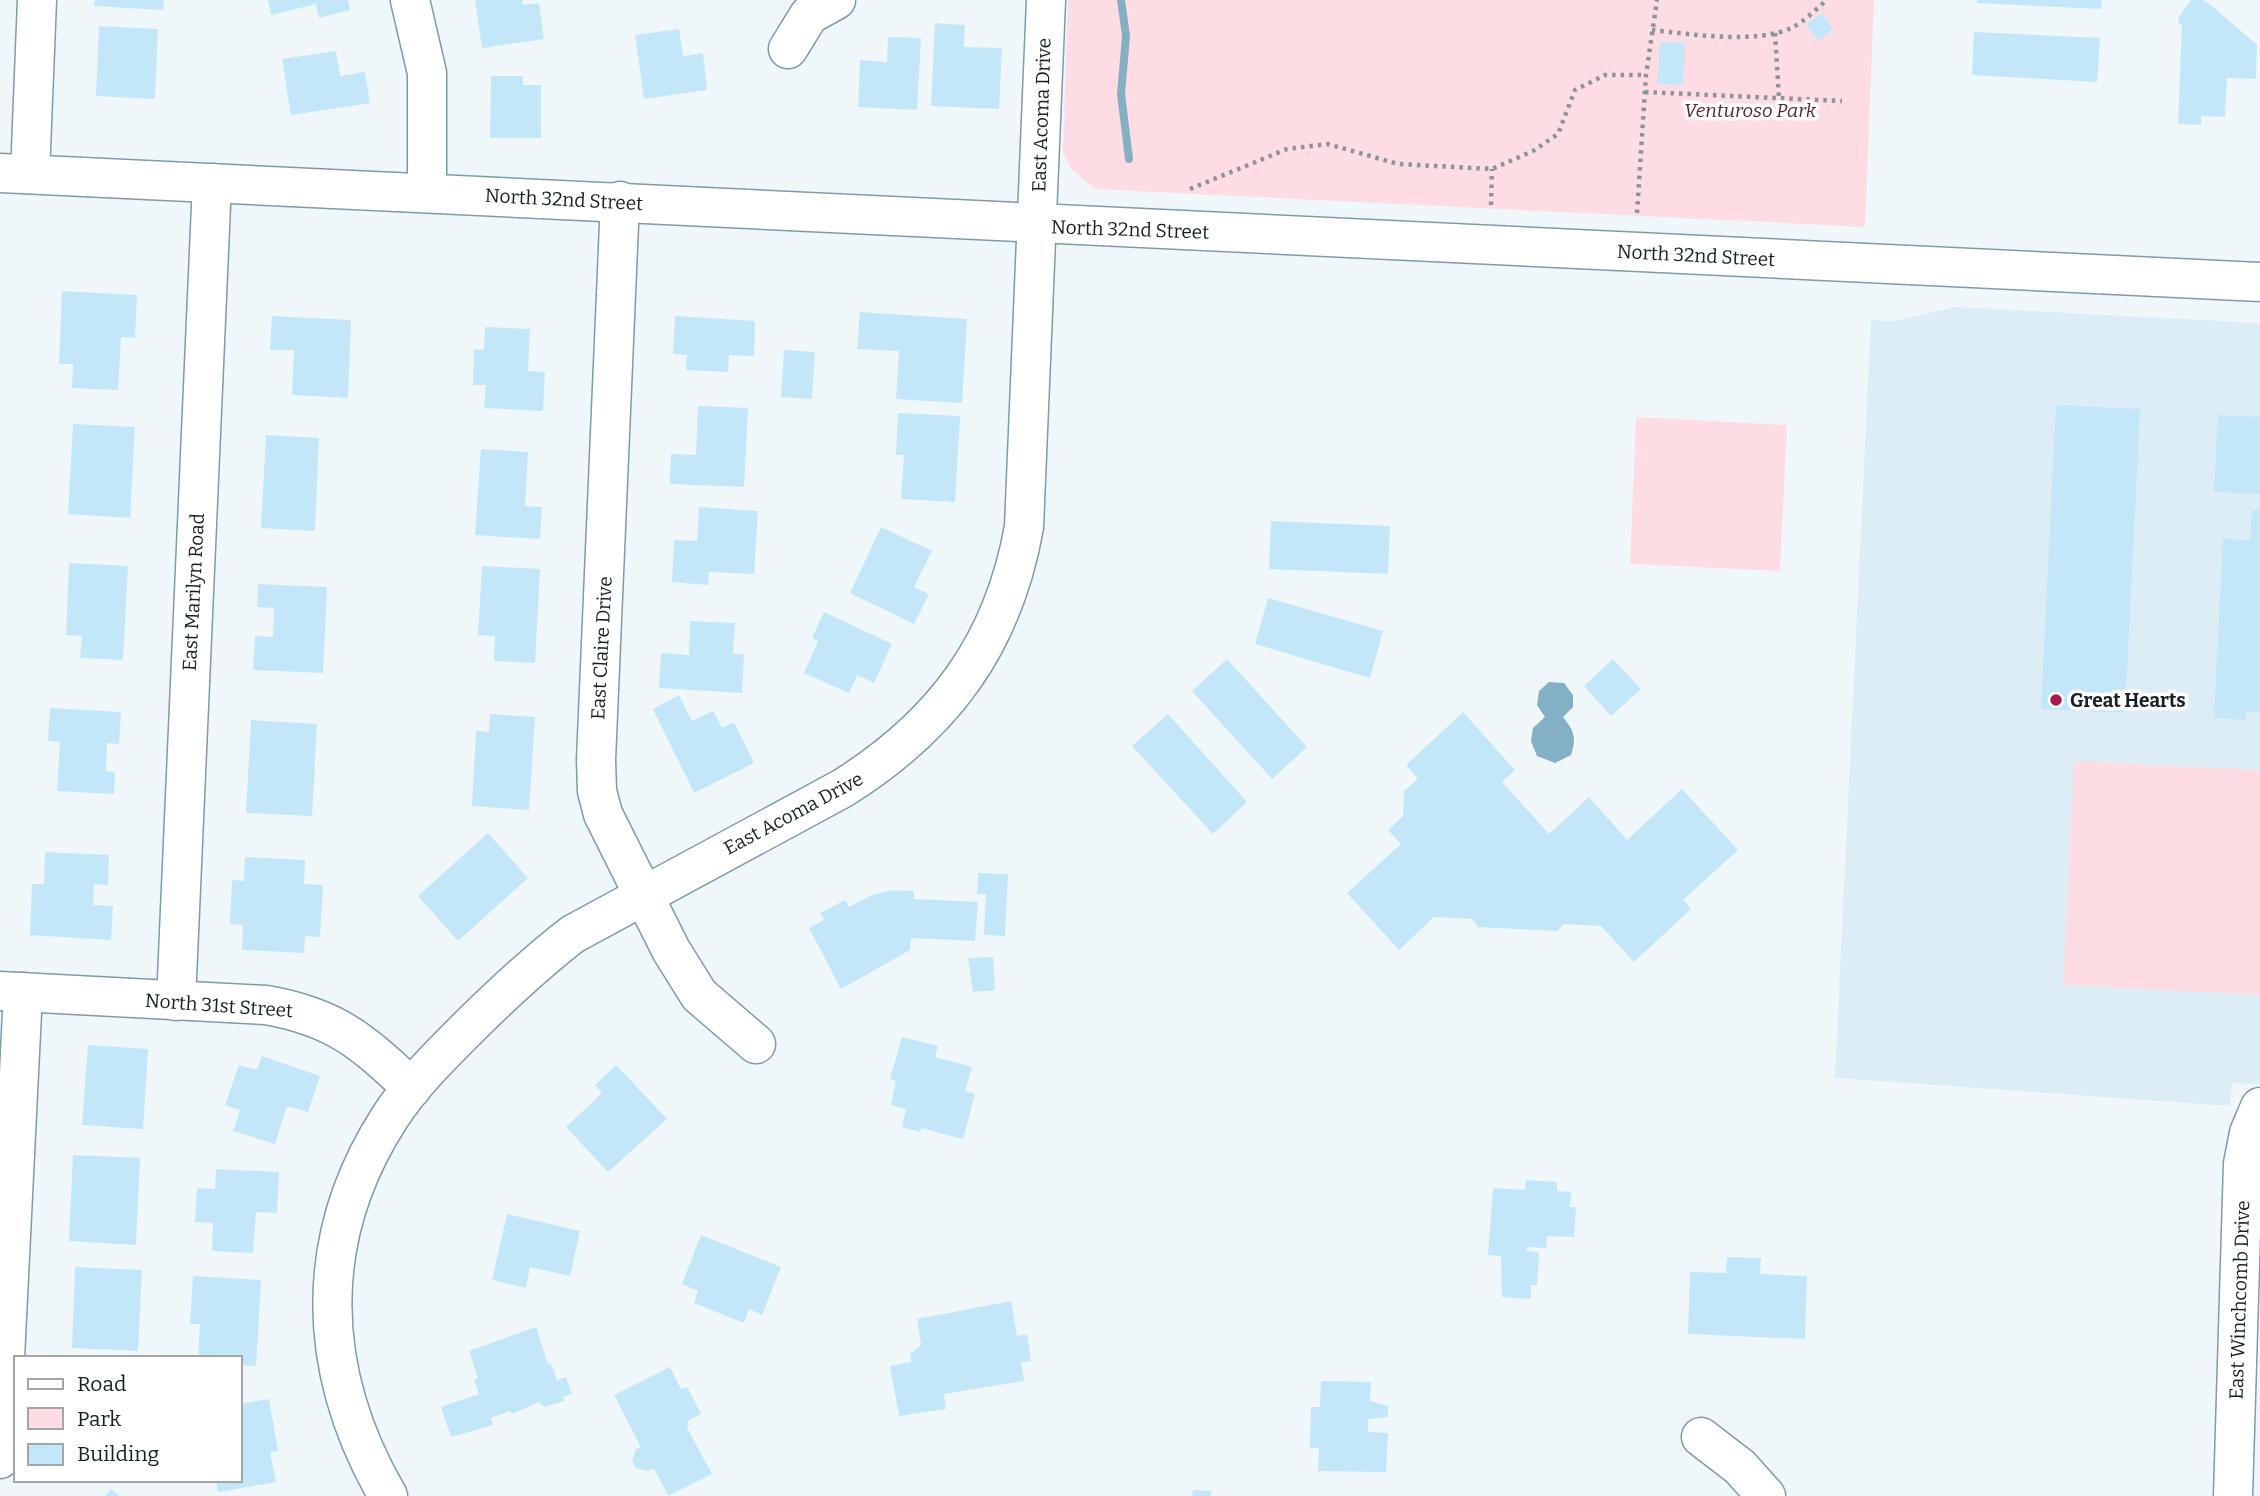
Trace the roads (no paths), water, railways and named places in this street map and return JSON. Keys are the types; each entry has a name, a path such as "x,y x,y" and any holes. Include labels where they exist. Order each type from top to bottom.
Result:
{"street":[{"path":"15,174 37,0"},
{"path":"411,0 428,73 427,192"},
{"path":"789,49 809,15 836,0"},
{"name":"East Acoma Drive","path":"388,1496 370,1464 344,1398 332,1320 331,1275 351,1196 370,1151 412,1088 427,1069 538,960 573,934 642,894 843,788 883,763 945,705 984,648 1006,597 1024,527 1045,0"},
{"name":"North 32nd Street","path":"15,174 620,201 1037,225 2260,282"},
{"name":"East Marilyn Road","path":"176,1001 212,183"},
{"name":"East Claire Drive","path":"620,201 596,760 597,790 603,814 642,894 699,995 756,1044"},
{"path":"0,1458 11,992"},
{"name":"North 31st Street","path":"11,992 266,1005 303,1011 336,1025 412,1088"},
{"name":"East Winchcomb Drive","path":"2233,1496 2243,1164 2249,1133 2260,1107"},
{"path":"1701,1437 1740,1467 1766,1496"}],"water":[{"path":"1549,682 1564,683 1573,695 1573,707 1563,717 1573,735 1573,749 1571,755 1555,763 1537,756 1531,741 1533,728 1545,717 1537,705 1539,691"}],"waterway":[{"path":"1121,0 1126,36 1121,94 1129,159"}],"place":[{"name":"Great Hearts","path":"2056,700"}],"park label":[{"name":"Venturoso Park","path":"1750,110"}]}
